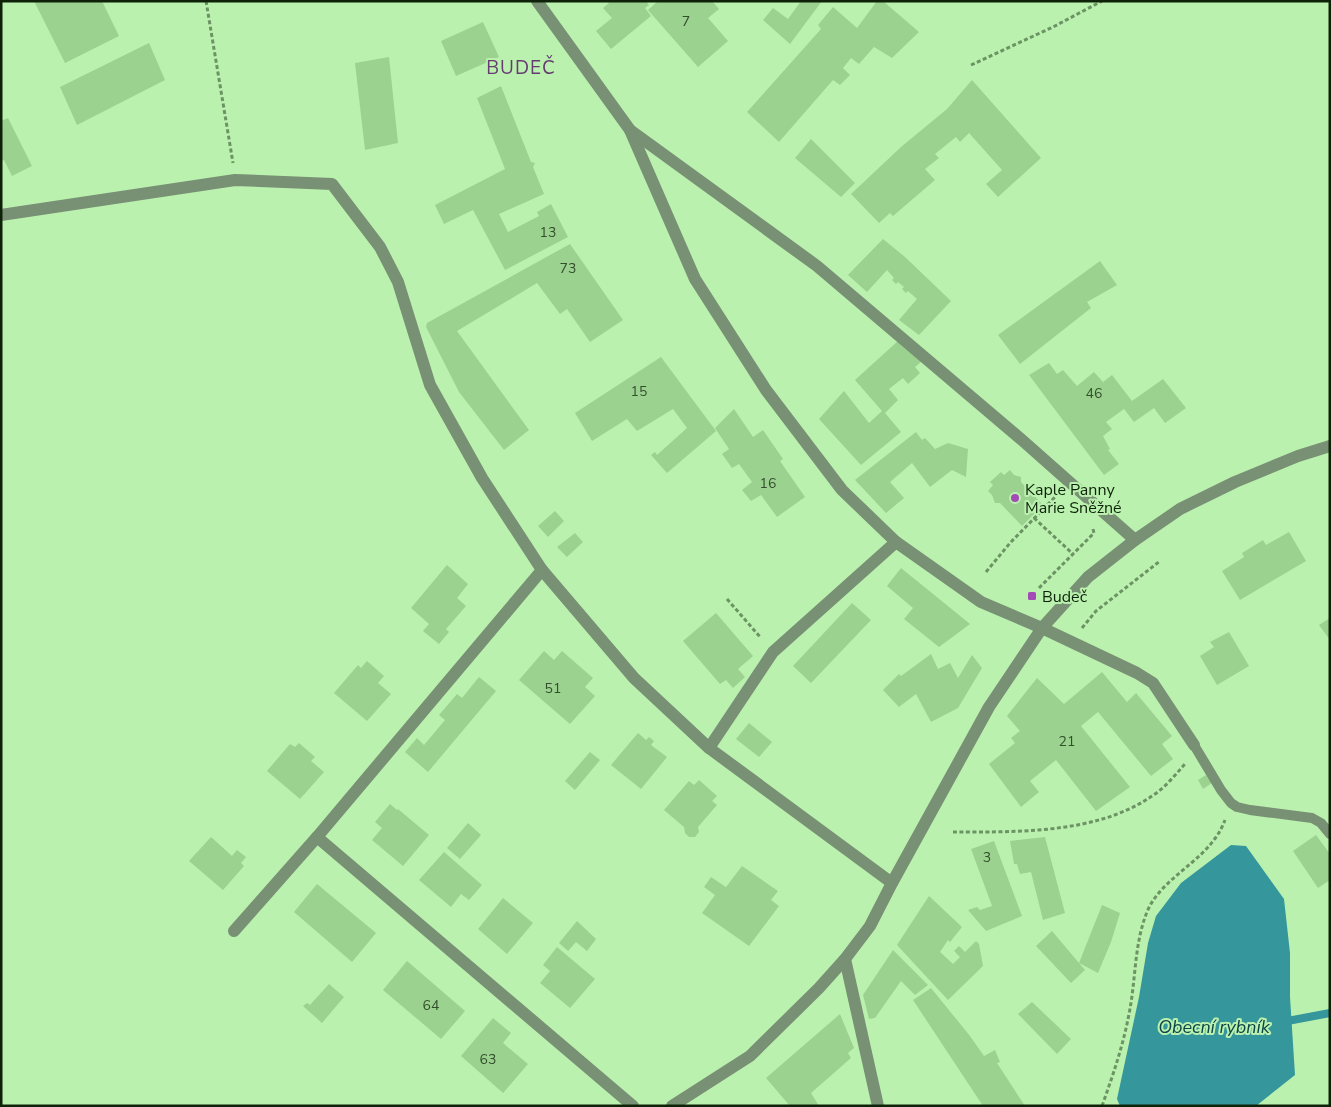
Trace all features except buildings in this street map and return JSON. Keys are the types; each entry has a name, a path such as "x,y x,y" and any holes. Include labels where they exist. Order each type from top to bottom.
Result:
{"street":[{"path":"537,1 630,130 695,279 766,390 842,490 896,542 981,602 1042,628 1137,673 1153,683 1194,745"},
{"path":"630,130 817,266 1070,482 1135,540"},
{"path":"1,215 235,180 332,184 380,247 398,282 430,384 482,478 542,570 634,678 709,748 892,883"},
{"path":"672,1106 750,1056 845,960 870,926 989,707 1042,628 1088,577 1135,540 1180,509 1235,482 1298,456 1330,446"},
{"path":"709,748 773,652 896,542"},
{"path":"234,931 317,837 542,570"},
{"path":"317,837 633,1106"},
{"path":"845,960 878,1106"}],"lane":[{"path":"1194,745 1221,790 1231,803 1237,807 1312,818 1330,834"}],"path":[{"path":"206,1 235,180"},
{"path":"971,66 1053,27 1102,1"},
{"path":"986,572 1010,543 1070,482"},
{"path":"1039,588 1094,533 1093,521 1096,506"},
{"path":"1034,518 1073,554"},
{"path":"1070,642 1096,611 1160,561"},
{"path":"727,599 773,652"},
{"path":"952,832 1022,832 1102,819 1134,807 1154,795 1186,762 1194,745"},
{"path":"1102,1106 1122,1049 1130,1013 1140,935 1148,911 1158,894 1210,846 1222,828 1231,803"}],"water":[{"name":"Obecní rybník","path":"1231,845 1246,846 1284,899 1290,953 1290,997 1295,1075 1256,1106 1120,1106 1117,1099 1139,997 1148,943 1156,916 1181,883"}],"waterway":[{"path":"1282,1022 1330,1013"}],"place":[{"name":"Kaple Panny Marie Sněžné","path":"1015,498"},
{"name":"Budeč","path":"1032,596"}],"district":[{"name":"BUDEČ","path":"521,67"}]}
